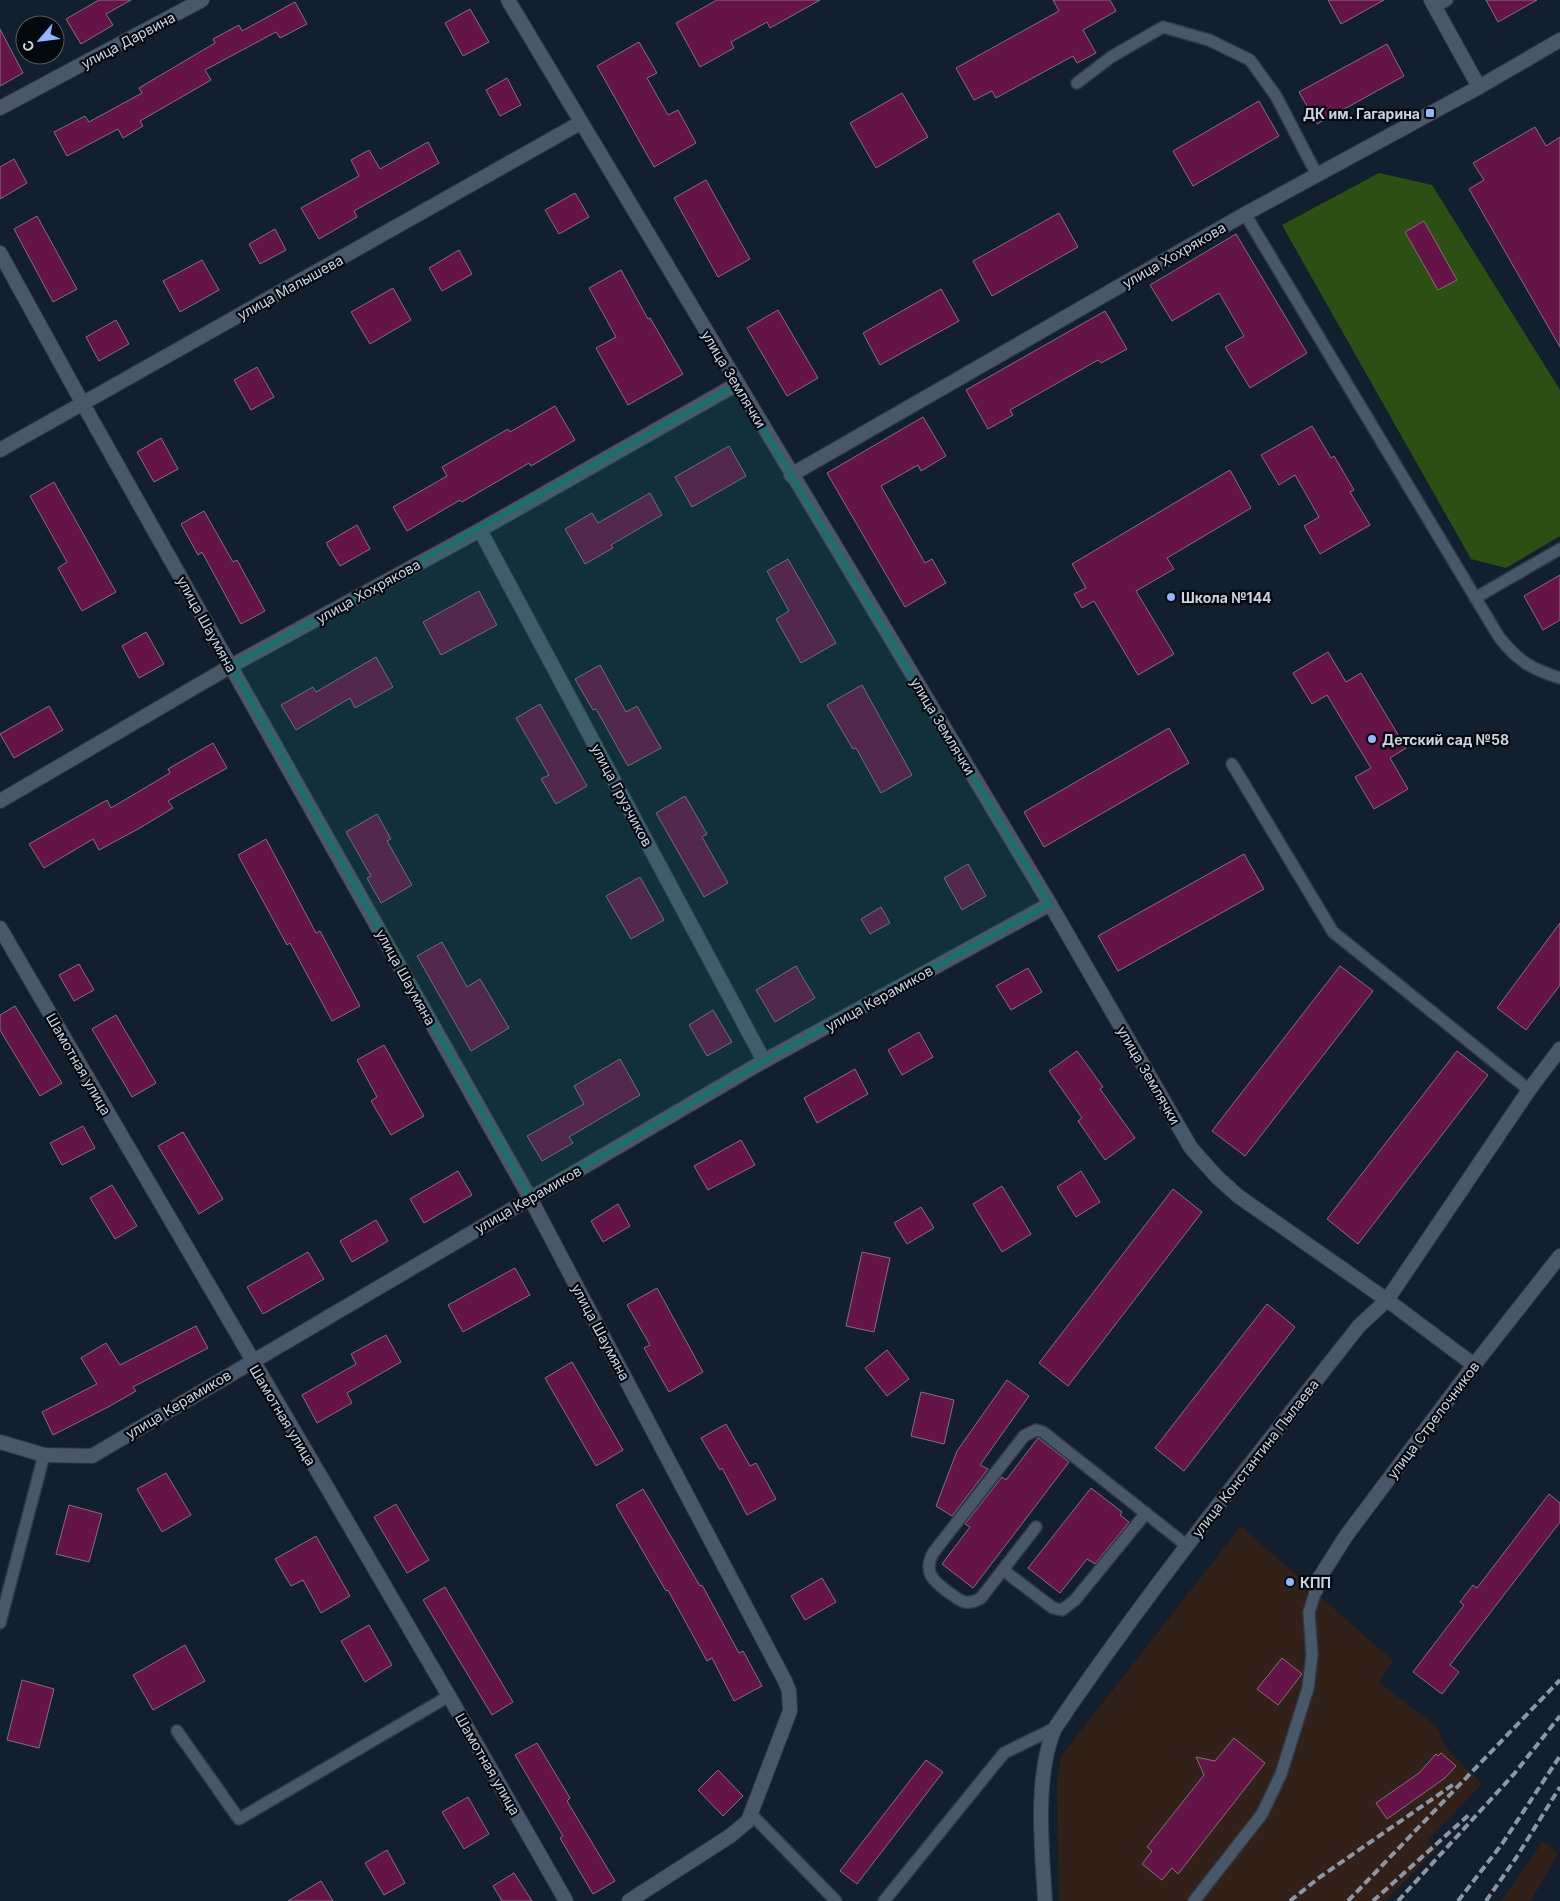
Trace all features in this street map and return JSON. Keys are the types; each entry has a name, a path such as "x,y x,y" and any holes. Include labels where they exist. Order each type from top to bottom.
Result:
{"street":[{"name":"улица Дарвина","path":"0,108 202,0"},
{"name":"улица Землячки","path":"508,0 791,475 1050,904 1191,1148 1204,1164 1238,1196 1388,1300 1474,1365"},
{"path":"1438,2 1479,87"},
{"name":"улица Хохрякова","path":"791,475 1245,214 1479,87 1560,40"},
{"name":"улица Малышева","path":"0,450 580,123"},
{"name":"улица Шаумяна","path":"0,253 530,1198 785,1681 790,1711 752,1814"},
{"name":"улица Хохрякова","path":"0,801 231,666 480,530 737,384"},
{"name":"улица Грузчиков","path":"480,530 764,1061"},
{"name":"улица Керамиков","path":"0,1442 44,1456 92,1456 764,1061 1050,904"},
{"name":"Шамотная улица","path":"0,928 251,1361 449,1696 566,1901"},
{"name":"улица Константина Пылаева","path":"1045,1901 1043,1783 1047,1746 1055,1728 1120,1632 1186,1545 1359,1326 1388,1300 1529,1090 1560,1049"},
{"name":"улица Стрелочников","path":"1316,1590 1320,1577 1341,1543 1474,1365 1560,1256"},
{"path":"629,1901 740,1829 752,1814"}],"lane":[{"path":"1077,83 1111,57 1164,27 1209,40 1250,60 1276,96 1317,175"},
{"path":"1245,214 1499,638 1516,658 1544,673 1560,678"},
{"path":"1475,598 1560,549"},
{"path":"1232,764 1332,932 1529,1090"},
{"path":"1036,1527 985,1596 967,1602 935,1583 928,1570 928,1562 1012,1452 1030,1432 1043,1432 1186,1545"},
{"path":"0,1623 44,1456"},
{"path":"1004,1570 1053,1608 1062,1610 1076,1600 1146,1513"},
{"path":"1194,1901 1262,1814 1281,1774 1308,1688 1312,1655 1310,1612 1316,1590"},
{"path":"177,1731 240,1819 449,1696"},
{"path":"884,1901 1004,1753 1055,1728"},
{"path":"752,1814 836,1901"}],"highlighted area":[{"path":"737,384 1050,904 764,1061 530,1198 231,666"}],"shaded area":[{"path":"1241,1526 1393,1661 1379,1682 1437,1727 1445,1746 1482,1784 1428,1840 1437,1848 1385,1901 1059,1901 1057,1782 1061,1756"},
{"path":"1543,1841 1558,1853 1531,1901 1501,1901"}],"green space":[{"path":"1379,173 1432,185 1560,390 1560,536 1506,568 1471,559 1282,225"}],"building":[{"path":"99,0 131,0 106,14 113,25 81,44 66,19"},
{"path":"717,0 820,0 770,28 767,22 731,42 734,48 700,67 676,23"},
{"path":"1053,0 1110,0 1116,11 1083,30 1096,53 1077,63 1073,56 996,98 992,91 974,100 956,68 1059,11"},
{"path":"1328,0 1384,0 1341,24"},
{"path":"1486,0 1537,0 1498,22"},
{"path":"295,2 307,24 280,38 276,32 205,70 211,80 140,121 143,126 123,138 118,129 67,156 54,132 85,116 89,122 142,93 139,88 215,43 213,39 239,25 242,31"},
{"path":"470,9 489,42 463,56 445,23"},
{"path":"0,29 15,58 15,65 19,65 23,73 0,86"},
{"path":"639,42 657,73 647,78 668,115 678,110 696,143 654,167 597,66"},
{"path":"1387,44 1404,76 1317,124 1299,92"},
{"path":"507,78 521,105 500,116 486,90"},
{"path":"902,93 928,137 876,168 850,123"},
{"path":"1259,101 1279,136 1193,186 1173,151"},
{"path":"1535,127 1546,146 1560,137 1560,347 1469,189 1484,180 1473,163"},
{"path":"428,142 439,163 354,211 357,217 319,239 301,208 359,176 351,160 369,150 380,169"},
{"path":"14,159 27,183 0,199 0,167"},
{"path":"706,180 750,259 718,277 674,198"},
{"path":"575,193 589,217 559,234 545,210"},
{"path":"1059,213 1078,247 992,296 973,261"},
{"path":"37,216 77,289 53,302 14,229"},
{"path":"1424,221 1457,280 1438,290 1405,232"},
{"path":"275,229 286,250 260,264 249,244"},
{"path":"1236,234 1307,353 1250,388 1225,347 1244,336 1219,293 1172,321 1150,285"},
{"path":"459,250 472,274 442,291 429,268"},
{"path":"202,260 219,290 180,312 163,281"},
{"path":"621,270 648,319 650,318 683,374 628,405 596,348 616,337 589,288"},
{"path":"393,288 411,320 370,344 351,312"},
{"path":"941,289 959,321 880,365 863,333"},
{"path":"778,310 818,378 787,396 747,328"},
{"path":"1105,311 1127,349 1101,363 1098,360 1010,410 1013,415 988,429 966,390"},
{"path":"116,320 129,344 99,361 86,337"},
{"path":"257,367 274,397 251,410 234,380"},
{"path":"555,406 575,440 531,466 529,463 462,502 460,500 407,531 393,507 447,476 442,467 508,429 510,432"},
{"path":"923,417 946,456 921,471 918,465 881,486 925,563 932,559 946,583 905,607 827,473"},
{"path":"1312,426 1331,458 1334,456 1354,490 1350,492 1370,525 1320,554 1304,526 1319,517 1295,475 1279,485 1261,455"},
{"path":"161,438 178,469 154,482 137,452"},
{"path":"729,446 746,476 692,507 675,477"},
{"path":"1230,470 1251,508 1167,558 1174,569 1136,591 1174,654 1138,675 1094,601 1082,608 1074,594 1086,588 1072,564"},
{"path":"54,482 116,592 82,611 58,568 67,562 30,496"},
{"path":"650,493 662,515 611,545 613,548 585,564 565,529 592,513 598,523"},
{"path":"204,511 233,562 237,560 265,611 241,624 202,552 198,555 181,524"},
{"path":"357,525 370,549 340,566 326,543"},
{"path":"788,559 836,643 801,663 776,619 789,611 767,571"},
{"path":"1560,575 1560,620 1543,630 1524,596"},
{"path":"479,591 497,625 441,655 423,622"},
{"path":"146,632 164,664 139,678 122,646"},
{"path":"1328,652 1346,682 1361,673 1406,748 1390,758 1408,789 1374,809 1355,777 1371,768 1327,695 1312,704 1293,673"},
{"path":"376,657 393,687 355,708 350,698 296,730 281,705 313,687 316,692"},
{"path":"600,665 626,712 637,706 661,748 628,766 596,709 593,710 575,679"},
{"path":"862,685 912,775 881,793 856,748 853,749 827,705"},
{"path":"540,704 587,786 556,804 541,779 549,775 516,718"},
{"path":"49,706 63,730 14,758 0,734"},
{"path":"1169,728 1189,763 1044,847 1024,812"},
{"path":"213,743 227,768 168,801 173,808 99,850 93,839 44,868 29,844 107,800 111,808 170,773 168,769"},
{"path":"685,796 707,834 702,837 728,883 704,897 656,813"},
{"path":"377,814 391,839 387,841 412,885 381,903 367,878 371,876 346,832"},
{"path":"266,839 316,933 320,931 360,1006 332,1021 290,943 287,945 238,855"},
{"path":"1244,854 1264,889 1118,971 1098,936"},
{"path":"968,864 986,896 962,910 944,878"},
{"path":"640,877 664,920 631,939 606,896"},
{"path":"881,907 890,923 870,934 861,919"},
{"path":"1560,923 1560,985 1526,1030 1497,1008"},
{"path":"442,942 467,987 480,979 509,1028 471,1051 417,956"},
{"path":"79,964 94,990 74,1001 59,975"},
{"path":"796,966 815,998 775,1022 756,990"},
{"path":"1340,966 1373,991 1245,1156 1212,1131"},
{"path":"1028,968 1042,992 1011,1010 996,986"},
{"path":"15,1006 62,1083 40,1096 0,1030 0,1015"},
{"path":"713,1010 732,1042 707,1056 689,1025"},
{"path":"116,1015 156,1083 132,1097 92,1029"},
{"path":"919,1032 933,1057 902,1075 888,1050"},
{"path":"384,1045 424,1116 391,1135 371,1101 377,1097 357,1060"},
{"path":"1077,1051 1103,1087 1100,1089 1135,1138 1105,1160 1078,1121 1082,1118 1049,1071"},
{"path":"1457,1051 1488,1075 1358,1244 1327,1219"},
{"path":"620,1059 640,1095 569,1137 573,1143 542,1161 527,1136 584,1104 574,1086"},
{"path":"855,1069 868,1094 817,1123 804,1098"},
{"path":"83,1126 95,1148 62,1165 50,1143"},
{"path":"183,1132 223,1199 199,1214 158,1146"},
{"path":"741,1140 755,1165 708,1190 694,1166"},
{"path":"458,1171 472,1195 424,1223 410,1199"},
{"path":"1081,1171 1100,1202 1076,1217 1057,1187"},
{"path":"112,1185 137,1226 115,1239 90,1198"},
{"path":"1002,1186 1031,1234 1002,1252 973,1204"},
{"path":"1173,1189 1202,1212 1068,1386 1039,1363"},
{"path":"618,1204 630,1226 603,1242 591,1221"},
{"path":"921,1207 934,1228 907,1244 894,1223"},
{"path":"376,1220 388,1241 352,1262 340,1241"},
{"path":"308,1252 324,1279 263,1314 247,1287"},
{"path":"862,1252 890,1258 874,1332 846,1326"},
{"path":"515,1268 530,1295 463,1332 448,1305"},
{"path":"657,1288 703,1372 669,1392 644,1348 650,1345 627,1305"},
{"path":"1267,1304 1295,1327 1184,1471 1155,1448"},
{"path":"196,1326 208,1348 133,1387 136,1391 53,1435 42,1412 97,1384 81,1358 106,1343 120,1365"},
{"path":"386,1335 401,1362 347,1393 352,1403 317,1423 302,1395 356,1364 351,1354"},
{"path":"887,1350 909,1379 887,1396 865,1368"},
{"path":"572,1362 623,1450 596,1466 545,1378"},
{"path":"1007,1380 1029,1396 980,1465 988,1469 952,1516 936,1506 957,1451"},
{"path":"921,1392 954,1400 944,1444 911,1436"},
{"path":"726,1424 750,1466 756,1463 776,1499 747,1515 722,1468 720,1470 701,1438"},
{"path":"1038,1438 1069,1462 973,1588 942,1564 970,1527 965,1524 1002,1477 1006,1480"},
{"path":"166,1473 191,1515 162,1532 137,1489"},
{"path":"1091,1488 1122,1512 1120,1515 1129,1522 1095,1564 1087,1559 1060,1593 1028,1568"},
{"path":"643,1489 700,1586 702,1585 739,1653 743,1651 762,1686 734,1701 712,1658 707,1661 668,1590 666,1591 616,1505"},
{"path":"1549,1494 1560,1503 1560,1522 1450,1665 1459,1672 1442,1694 1413,1672 1464,1605 1460,1602 1473,1585 1477,1588"},
{"path":"396,1504 429,1560 407,1573 374,1517"},
{"path":"69,1505 102,1514 89,1562 56,1554"},
{"path":"316,1536 350,1596 321,1613 303,1580 291,1586 275,1559"},
{"path":"822,1578 836,1602 805,1620 791,1596"},
{"path":"445,1587 513,1702 492,1715 423,1600"},
{"path":"369,1625 392,1665 365,1682 341,1641"},
{"path":"185,1645 205,1681 153,1710 133,1675"},
{"path":"1282,1658 1302,1674 1278,1705 1257,1689"},
{"path":"22,1680 54,1689 39,1748 7,1740"},
{"path":"1234,1738 1265,1763 1178,1874 1172,1868 1162,1880 1142,1864 1152,1851 1147,1847 1204,1775 1196,1757 1215,1761"},
{"path":"537,1743 570,1798 567,1801 615,1881 593,1894 560,1838 563,1836 515,1755"},
{"path":"1441,1753 1456,1766 1445,1778 1387,1819 1376,1803 1419,1773 1436,1754 1438,1756"},
{"path":"926,1760 943,1772 857,1884 840,1871"},
{"path":"718,1770 743,1796 723,1816 698,1790"},
{"path":"468,1797 489,1834 464,1849 442,1812"},
{"path":"387,1850 405,1883 384,1895 365,1863"},
{"path":"514,1873 532,1901 502,1901 493,1886"},
{"path":"321,1881 333,1901 288,1901"}],"railway":[{"path":"1348,1901 1560,1680"},
{"path":"1398,1901 1514,1774 1560,1716"},
{"path":"1458,1901 1502,1844 1560,1756"},
{"path":"1290,1901 1320,1877 1454,1784"},
{"path":"1486,1901 1516,1858 1560,1787"},
{"path":"1373,1901 1471,1813"}],"place":[{"name":"ДК им. Гагарина","path":"1430,113"},
{"name":"Школа №144","path":"1171,597"},
{"name":"Детский сад №58","path":"1372,739"},
{"name":"КПП","path":"1290,1582"}]}
